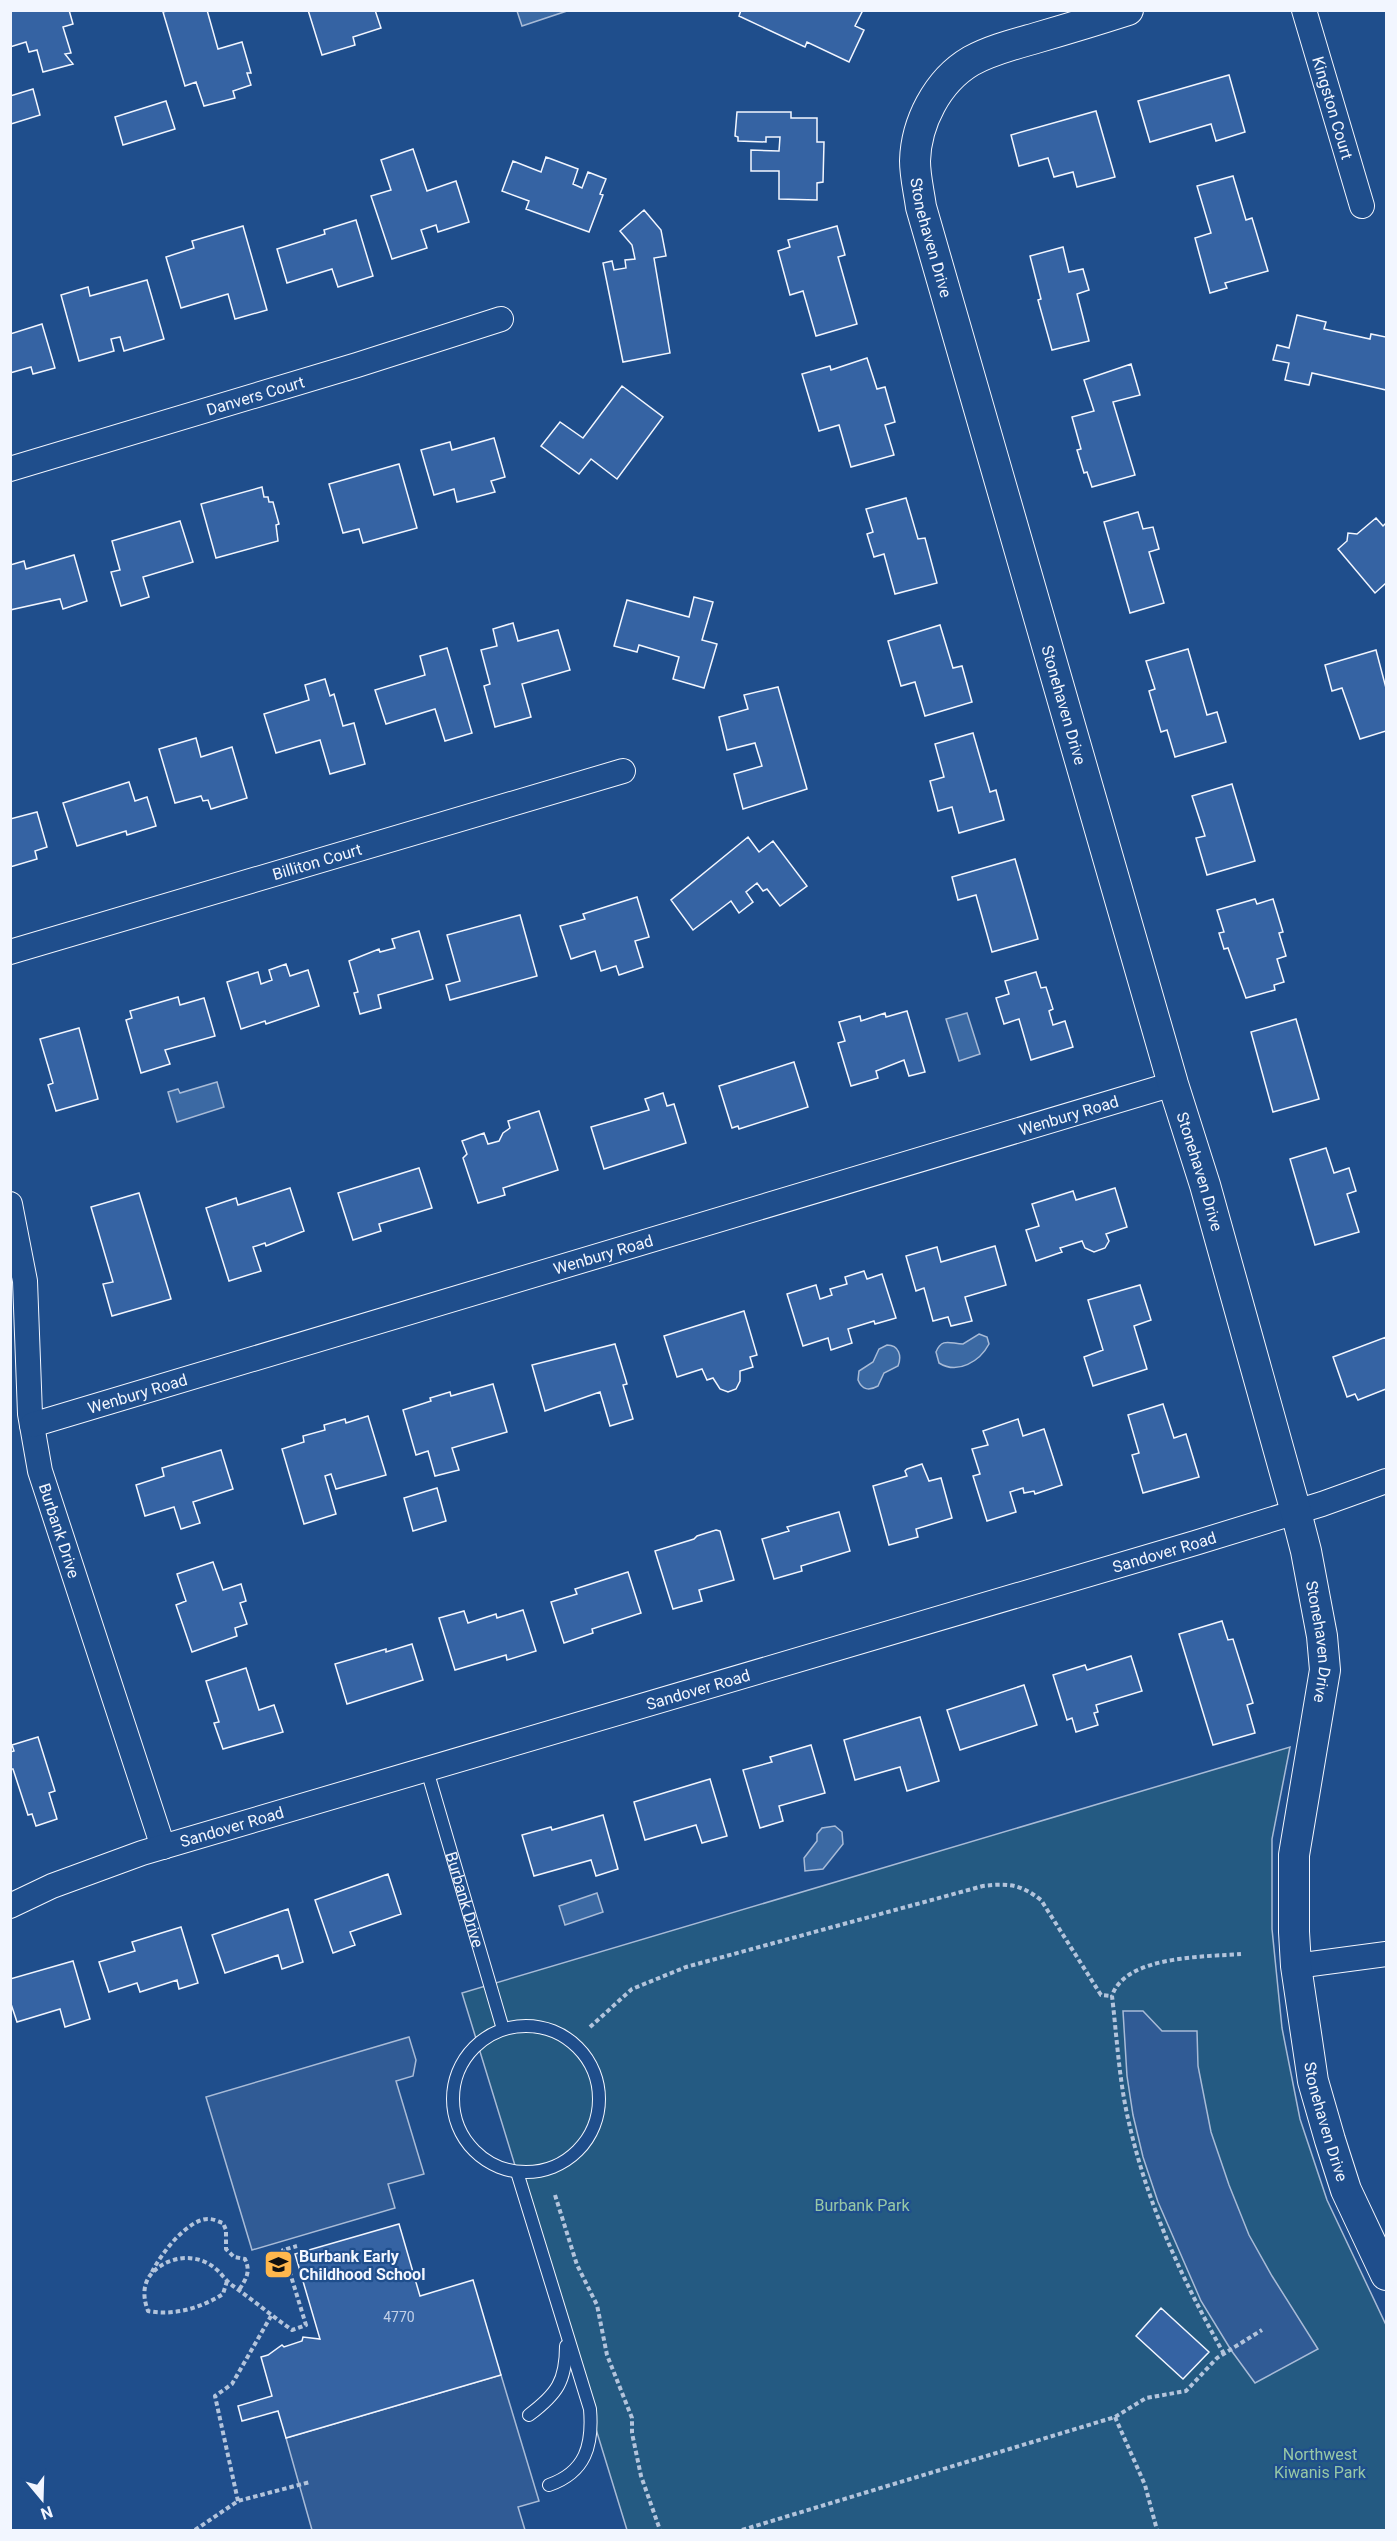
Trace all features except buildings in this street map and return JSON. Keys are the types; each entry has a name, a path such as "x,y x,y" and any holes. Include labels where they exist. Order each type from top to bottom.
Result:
{"street":[{"name":"Stonehaven Drive","path":"1128,10 990,52 970,62 946,82 932,102 920,129 915,162 921,207 1173,1084 1205,1185 1306,1551 1322,1636 1324,1670 1294,1855 1296,1966 1313,2080 1330,2140 1346,2190 1386,2276"},
{"name":"Kingston Court","path":"1304,10 1362,206"},
{"name":"Danvers Court","path":"10,469 357,365 501,319"},
{"name":"Billiton Court","path":"10,952 623,771"},
{"name":"Wenbury Road","path":"32,1425 996,1135 1173,1084"},
{"name":"Burbank Drive","path":"10,1204 25,1281 26,1339 32,1425 40,1471 163,1847"},
{"name":"Sandover Road","path":"10,1906 52,1886 163,1847 1296,1512 1386,1481"},
{"path":"1296,1966 1386,1954"}],"lane":[{"name":"Burbank Drive","path":"427,1770 503,2029"},
{"path":"538,2026 555,2031 570,2040 583,2052 598,2083 600,2100 591,2134 567,2160 552,2168 535,2172 517,2172 498,2167 480,2157 466,2143 457,2126 452,2106 456,2077 470,2051 485,2037 503,2029 538,2026"},
{"path":"517,2172 590,2409 592,2431 586,2454 579,2465 561,2481 549,2485"},
{"path":"529,2415 555,2392 562,2380 566,2365 565,2326"}],"path":[{"path":"590,2027 632,1989 686,1967 983,1886 1007,1883 1027,1889 1041,1900 1101,1995 1112,1996"},
{"path":"1224,2354 1191,2297 1168,2245 1141,2170 1122,2088 1112,1996 1116,1984 1129,1974 1158,1963 1241,1954"},
{"path":"555,2195 578,2265 597,2305 607,2355 632,2418 632,2433 641,2476 660,2530"},
{"path":"227,2281 223,2294 194,2308 158,2313 148,2311 144,2300 145,2285 158,2258 188,2228 199,2221 210,2219 223,2223 226,2230 226,2249 234,2257 245,2259 249,2267 248,2276 239,2290"},
{"path":"152,2273 166,2263 182,2258 194,2258 212,2266 227,2281 292,2330 306,2325 283,2250 297,2246"},
{"path":"238,2500 215,2396 232,2384 271,2316"},
{"path":"742,2530 1115,2417 1146,2398 1186,2391 1224,2354 1262,2330"},
{"path":"1115,2417 1145,2486 1157,2530"},
{"path":"195,2530 238,2500 310,2482"}],"green space":[{"name":"Burbank Park","path":"1290,1747 1272,1839 1272,1929 1282,2028 1300,2119 1327,2200 1386,2325 1386,2530 627,2530 462,1993"}],"shaded area":[{"path":"517,10 567,11 522,26"},
{"path":"967,1013 980,1054 959,1061 946,1019"},
{"path":"217,1082 224,1107 177,1122 168,1092 178,1089 180,1093"},
{"path":"979,1334 987,1337 989,1344 974,1361 961,1367 939,1363 936,1352 941,1344 947,1342 963,1344"},
{"path":"891,1345 899,1352 898,1366 884,1373 878,1386 872,1389 864,1388 858,1380 859,1371 873,1362 879,1349"},
{"path":"835,1826 842,1832 843,1844 823,1869 805,1871 804,1858 817,1841 817,1834 822,1828"},
{"path":"597,1893 603,1912 565,1925 559,1906"},
{"path":"1123,2011 1143,2011 1162,2031 1197,2031 1198,2066 1211,2132 1229,2185 1249,2235 1318,2349 1255,2383 1231,2350 1201,2301 1158,2202 1143,2157 1133,2115 1127,2076"},
{"path":"409,2037 416,2060 413,2076 396,2081 424,2174 388,2184 395,2208 252,2250 206,2097"},
{"path":"501,2375 539,2501 518,2507 525,2530 312,2530 286,2438"}],"place":[{"name":"Burbank Early Childhood School","path":"278,2265"}],"park label":[{"name":"Northwest Kiwanis Park","path":"1320,2463"}]}
